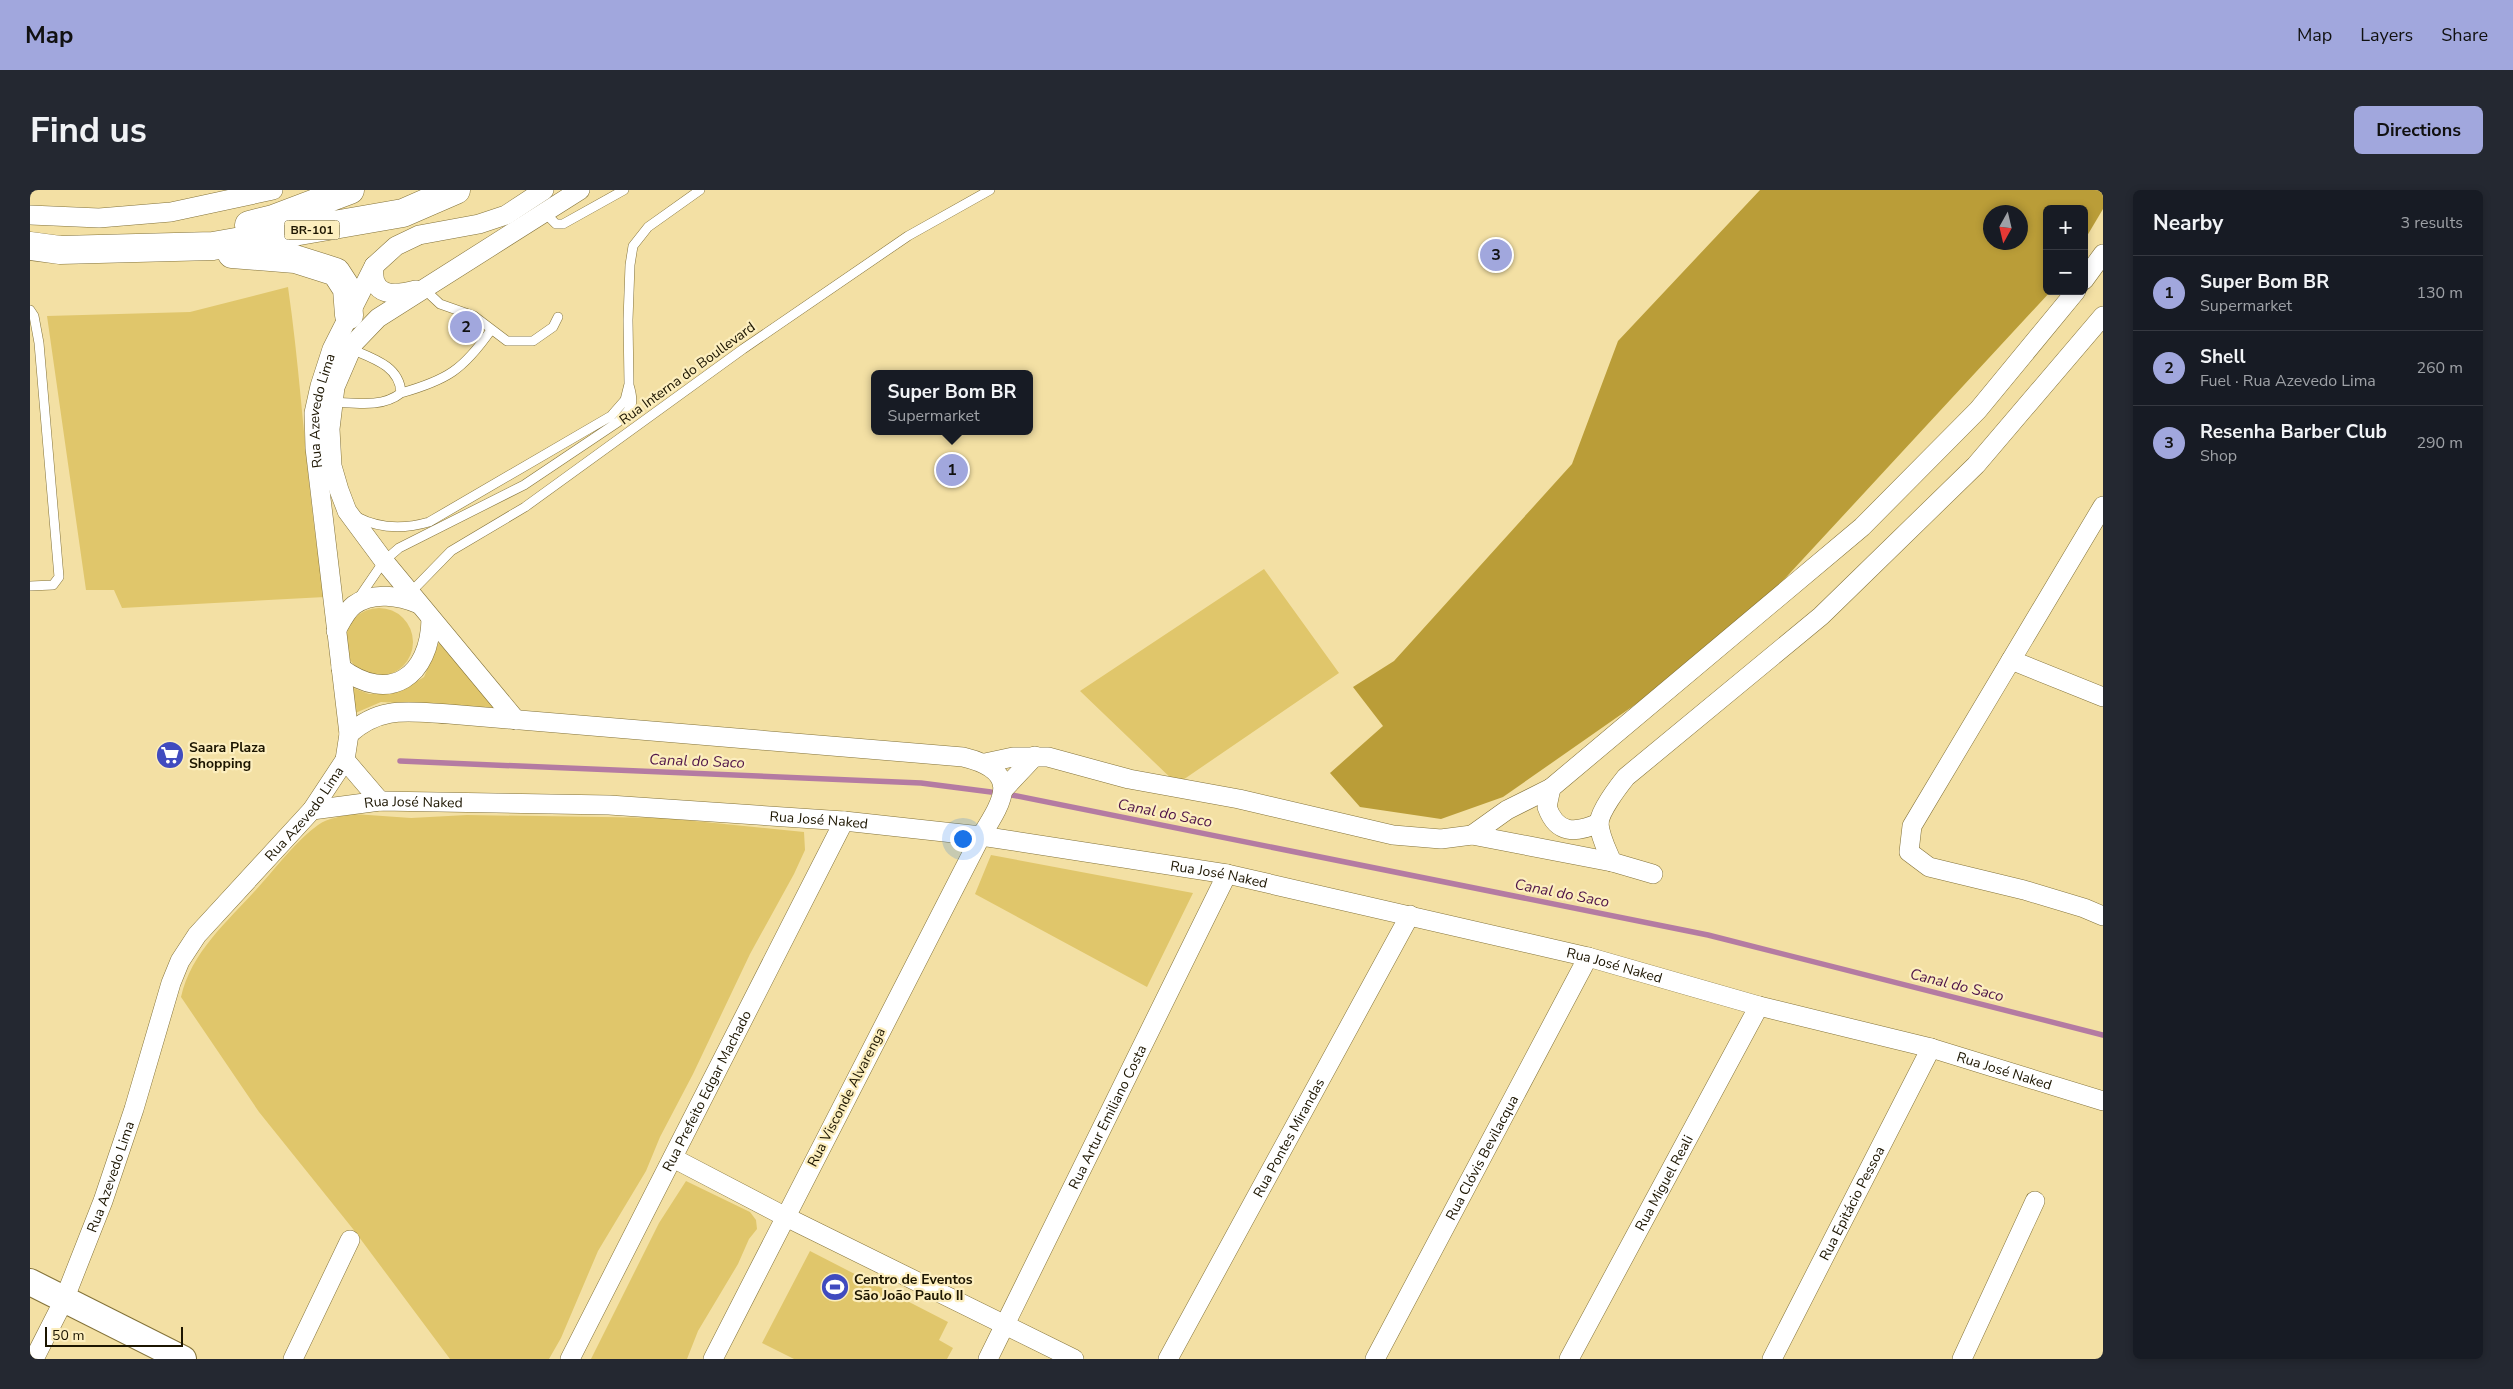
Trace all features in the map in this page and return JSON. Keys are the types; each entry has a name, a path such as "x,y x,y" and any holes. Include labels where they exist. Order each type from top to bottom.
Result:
{"highway":[{"name":"BR-101","path":"163,247 273,219 350,190"},
{"name":"BR-101","path":"30,246 60,250 213,246 345,224 403,212 456,190"},
{"path":"163,247 295,259 336,272 347,289 349,315"}],"main road":[{"path":"30,1282 184,1359"}],"street":[{"path":"30,215 99,218 171,212 270,190"},
{"name":"Rua Azevedo Lima","path":"34,1359 64,1300 106,1192 134,1109 171,983 180,961 197,935 312,810 345,760 349,734 319,493 314,413 320,386 332,349 374,266 396,246 419,235 479,224 506,215 544,190"},
{"name":"Rua Azevedo Lima","path":"516,720 384,561 347,511 332,466 330,429 334,387 354,343 378,318 423,288 545,214 580,190"},
{"path":"2088,275 2103,254"},
{"path":"374,266 372,278 378,288 390,294 423,288"},
{"path":"1472,835 1507,810 1551,788 1862,527 1978,410 2073,295"},
{"path":"1612,862 1604,844 1599,823 1612,794 1626,776 1821,616 1976,466 2103,316"},
{"path":"2103,506 1912,826 1909,852 1928,867 2024,890 2084,908 2103,916"},
{"path":"336,631 355,604 374,598 393,596 415,598"},
{"path":"341,668 366,684 392,684 405,677 418,666 427,652 431,619"},
{"path":"2011,660 2103,697"},
{"path":"349,734 376,715 404,712 954,756 985,762 1013,757 1048,757 1128,779 1240,799 1392,834 1442,839 1472,835 1612,862 1652,874"},
{"path":"985,762 997,774 1004,789 1035,756"},
{"path":"345,760 380,801"},
{"path":"1551,788 1547,807 1556,823 1574,831 1584,830 1599,823"},
{"name":"Rua Visconde Alvarenga","path":"713,1359 784,1216 981,836 996,812 1004,789"},
{"name":"Rua José Naked","path":"312,810 380,801 609,805 844,821 981,836 1227,874 1410,914 1588,957 1759,1006 1932,1048 2103,1101"},
{"name":"Rua Prefeito Edgar Machado","path":"570,1359 844,821"},
{"name":"Rua Artur Emiliano Costa","path":"988,1359 1227,874"},
{"name":"Rua Pontes Mirandas","path":"1168,1359 1410,914"},
{"name":"Rua Clóvis Bevilacqua","path":"1375,1359 1588,957"},
{"name":"Rua Miguel Reali","path":"1569,1359 1759,1006"},
{"name":"Rua Epitácio Pessoa","path":"1775,1358 1932,1048"},
{"path":"673,1158 784,1216 1074,1359"},
{"path":"1962,1359 2034,1201"},
{"path":"294,1359 350,1240"}],"lane":[{"path":"545,214 556,224 563,224 624,190"},
{"name":"Rua Interna do Boullevard","path":"347,511 367,522 384,527 417,526 429,522 598,426 620,407 629,384 628,320 630,265 633,246 648,227 700,190"},
{"name":"Rua Interna do Boullevard","path":"415,598 451,551 525,507 770,329 841,283 908,236 990,190"},
{"path":"423,288 440,304 474,316 507,341 533,341 553,327 558,317"},
{"path":"30,310 34,316 39,343 59,578 53,585 30,586"},
{"path":"333,402 373,404 392,400 401,393 435,383 461,367 491,330"},
{"path":"351,349 385,363 400,385 401,393"},
{"path":"355,604 384,561 399,548 524,485 618,422 629,410 634,400 629,384"}],"shaded area":[{"path":"1760,190 2103,190 2103,209 2088,234 2088,205 2043,205 2043,295 2047,295 1729,639 1503,797 1441,819 1360,807 1330,773 1383,726 1353,687 1394,661 1572,464 1618,341"},
{"path":"288,287 313,520 325,597 122,608 114,590 86,590 47,316 190,312"},
{"path":"1264,569 1339,673 1177,784 1080,691"},
{"path":"379,608 392,611 403,618 410,629 413,642 410,655 403,666 392,673 379,676 366,673 355,666 348,655 345,642 348,629 355,618 366,611"},
{"path":"440,640 497,708 381,702 353,714 351,687 369,694 391,694 406,688 424,677"},
{"path":"354,814 411,818 467,815 665,818 804,832 805,850 794,874 750,954 693,1074 660,1137 646,1171 598,1251 561,1338 549,1359 450,1359 353,1229 259,1112 181,997 186,980 194,964 214,935 296,845 310,831 322,823"},
{"path":"991,855 1193,893 1147,987 975,894"},
{"path":"686,1181 750,1212 756,1220 757,1229 749,1239 738,1264 698,1331 687,1359 591,1359 659,1223"},
{"name":"Centro de Eventos São João Paulo II","path":"810,1251 948,1322 939,1340 953,1348 947,1359 794,1359 762,1343"}],"waterway":[{"name":"Canal do Saco","path":"400,761 921,783 991,792"},
{"name":"Canal do Saco","path":"1012,795 1708,935 2103,1035"}],"place":[{"name":"Resenha Barber Club","path":"1496,255"},
{"name":"Shell","path":"466,327"},
{"name":"Super Bom BR","path":"952,470"},
{"name":"Saara Plaza Shopping","path":"170,755"},
{"name":"Centro de Eventos São João Paulo II","path":"835,1287"}]}
